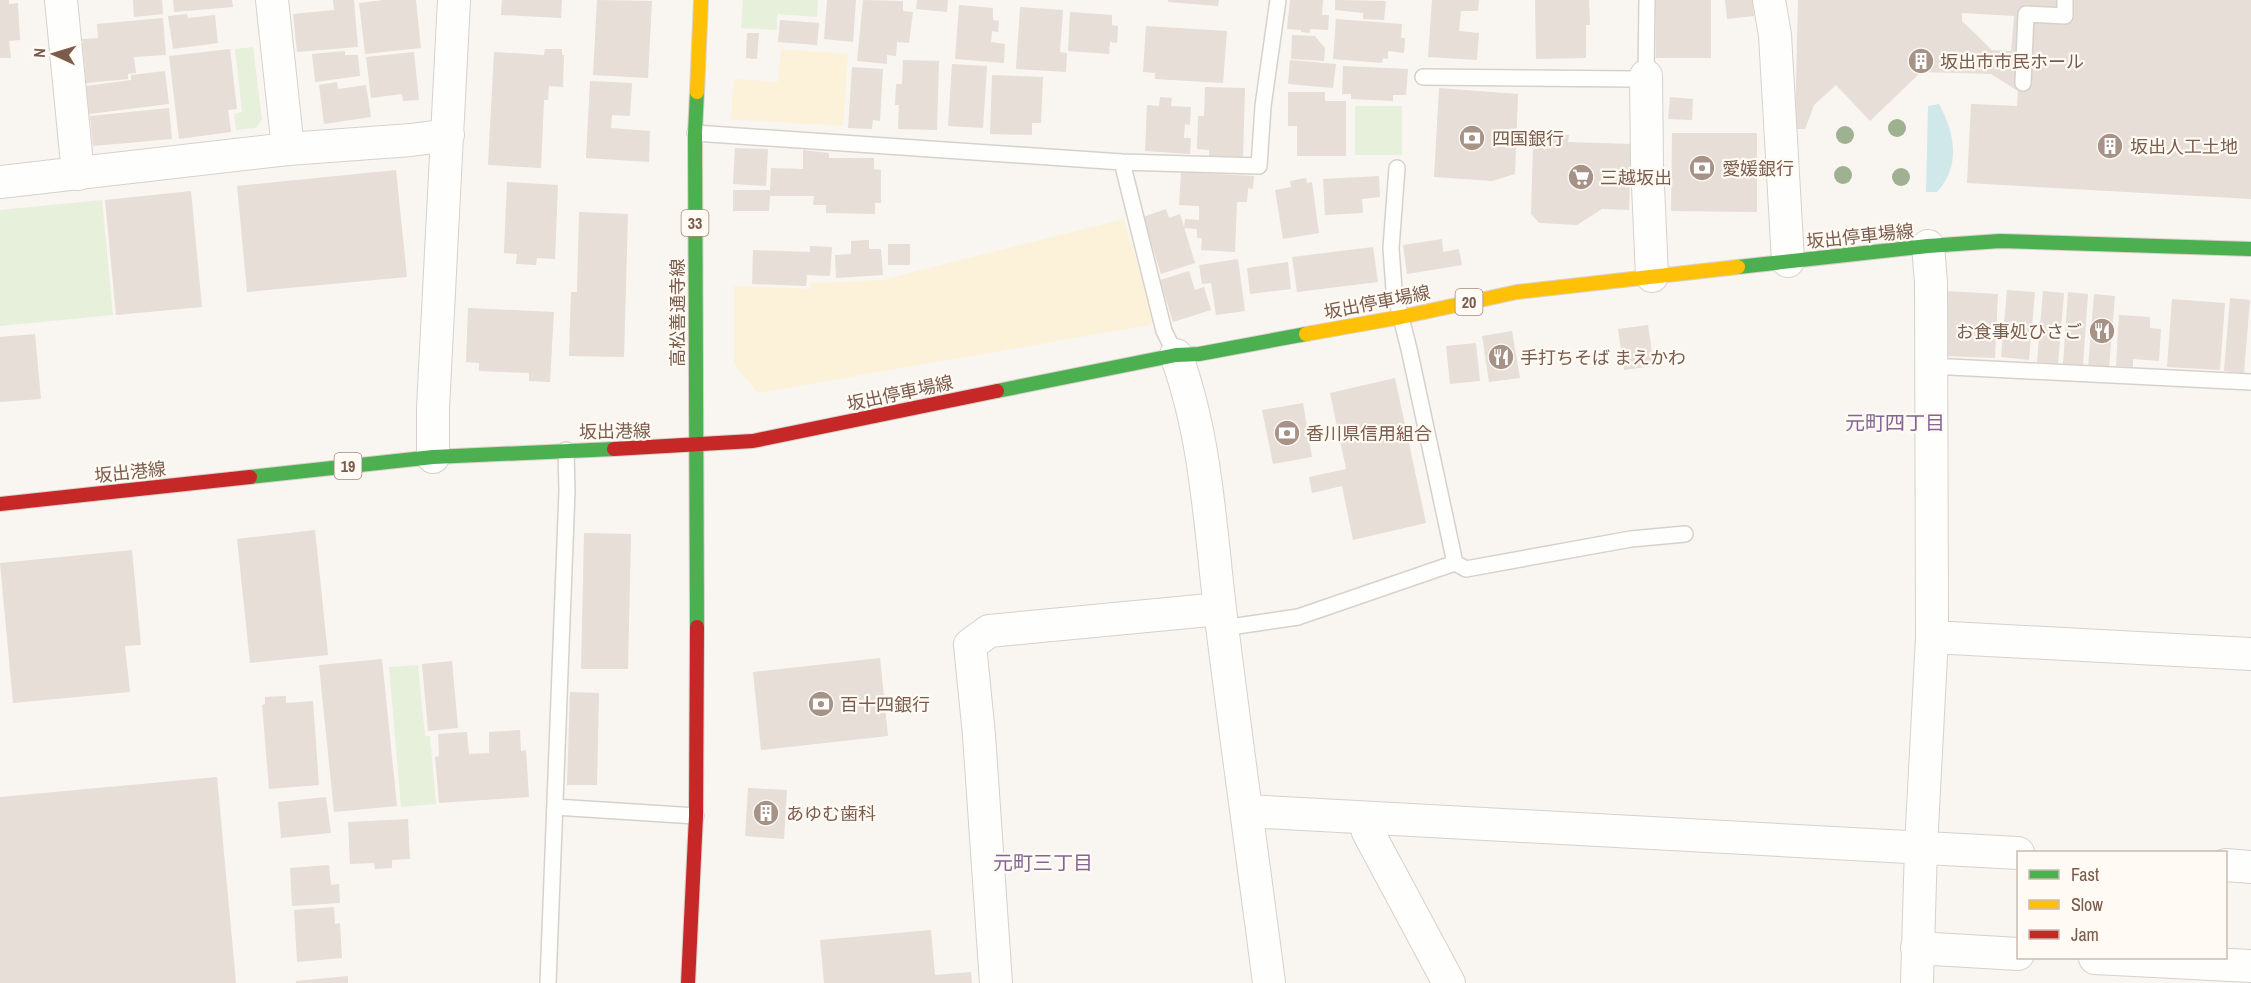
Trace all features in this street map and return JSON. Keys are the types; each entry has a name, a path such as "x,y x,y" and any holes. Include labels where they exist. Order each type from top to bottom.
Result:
{"main road":[{"name":"高松善通寺線","path":"697,446 695,133 701,0"},
{"name":"坂出停車場線","path":"697,446 753,441 1176,355 1199,354 1401,317 1517,292 1928,246 2000,241 2251,249"},
{"name":"坂出港線","path":"0,504 433,457 697,446"},
{"path":"688,983 696,816 697,446"}],"street":[{"path":"61,0 78,174"},
{"path":"272,0 288,148"},
{"path":"433,457 454,0"},
{"path":"1769,0 1775,35 1788,261"},
{"path":"1647,76 1647,163 1652,276"},
{"path":"0,182 288,148 411,140 448,135"},
{"path":"1917,983 1921,847 1932,637 1931,282 1928,246"},
{"path":"1176,355 1191,403 1211,519 1269,983"},
{"path":"996,983 979,735 970,645 989,631 1222,619"},
{"path":"1932,637 2251,654"},
{"path":"1247,811 1579,827 2017,853"},
{"path":"1364,818 1368,832 1449,983"},
{"path":"2227,865 2251,867"},
{"path":"1917,948 2017,954"},
{"path":"2130,959 2251,966"}],"lane":[{"path":"695,133 1122,162 1259,166 1263,106 1278,0"},
{"path":"1423,77 1635,79 1647,76 1647,0"},
{"path":"2023,83 2026,14 2065,16 2065,0"},
{"path":"1122,162 1164,331 1176,355"},
{"path":"1397,168 1391,248 1394,290 1455,563"},
{"path":"1931,366 2251,382"},
{"path":"548,983 567,491 566,450"},
{"path":"1222,619 1298,617 1455,563 1466,569 1631,539 1685,534"},
{"path":"555,807 696,816"}],"green space":[{"path":"743,0 818,0 817,17 777,14 777,30 741,28"},
{"path":"253,47 262,120 256,128 236,130 234,114 242,112 235,49"},
{"path":"1355,106 1402,106 1402,155 1355,155"},
{"path":"102,200 113,315 0,326 0,210"},
{"path":"418,665 425,736 430,736 436,804 401,807 389,667"}],"sand":[{"path":"781,49 848,54 843,126 731,119 734,79 778,82"},
{"path":"1124,219 1154,319 1149,325 758,393 734,364 734,286 811,289 811,283 882,280"}],"water":[{"path":"1939,104 1952,138 1952,160 1945,182 1937,192 1926,192 1928,106"}],"building":[{"path":"0,0 9,0 9,4 18,3 20,40 9,41 11,58 0,58"},
{"path":"133,0 162,0 163,14 134,17"},
{"path":"173,0 232,0 233,7 174,12"},
{"path":"333,0 354,0 358,47 297,52 293,14 334,10"},
{"path":"416,0 421,48 365,54 359,3"},
{"path":"502,0 562,0 561,18 501,15"},
{"path":"597,0 652,1 648,78 593,75"},
{"path":"827,0 856,0 853,42 824,39"},
{"path":"863,0 903,1 903,11 913,12 909,43 897,42 896,56 887,55 887,64 857,61"},
{"path":"917,0 948,0 947,12 916,9"},
{"path":"1168,0 1219,0 1218,6 1168,2"},
{"path":"1290,0 1323,0 1322,15 1329,15 1328,30 1310,29 1310,33 1287,29"},
{"path":"1335,0 1386,1 1384,20 1363,19 1363,13 1335,10"},
{"path":"1432,0 1479,0 1478,11 1461,11 1459,31 1479,33 1477,60 1428,57"},
{"path":"1535,0 1589,0 1590,25 1586,25 1586,58 1536,59"},
{"path":"1656,0 1711,0 1711,58 1656,58"},
{"path":"1725,0 1753,0 1754,16 1727,19"},
{"path":"1798,0 2251,0 2251,199 1967,183 1971,104 2017,106 2018,91 1991,74 1921,72 1870,121 1836,85 1814,105 1805,129 1795,129","holes":["1962,13 2014,16 2011,51 1992,50 1962,21"]},
{"path":"959,5 993,8 993,20 999,21 998,32 992,31 991,42 1005,44 1004,63 955,59"},
{"path":"1020,7 1063,10 1060,52 1067,53 1066,72 1016,69"},
{"path":"1070,12 1112,15 1112,25 1118,26 1117,43 1110,42 1109,54 1068,51"},
{"path":"187,14 188,18 215,15 218,43 173,49 168,16"},
{"path":"163,18 166,55 134,57 136,73 128,74 128,79 86,83 82,39 98,38 97,24"},
{"path":"1336,19 1402,24 1401,38 1405,38 1404,53 1388,51 1388,59 1383,58 1382,63 1333,59"},
{"path":"780,20 819,23 817,45 778,42"},
{"path":"1146,26 1227,31 1223,83 1155,79 1155,73 1143,72"},
{"path":"747,33 759,33 757,59 746,58"},
{"path":"1292,35 1315,36 1325,48 1324,61 1291,59"},
{"path":"230,49 237,109 228,110 231,132 179,139 169,56"},
{"path":"545,49 562,49 562,55 564,55 563,87 549,86 548,100 544,100 541,168 488,165 494,52 544,55"},
{"path":"345,51 345,55 358,55 360,76 315,82 312,54"},
{"path":"414,52 419,100 403,101 402,94 371,98 366,57"},
{"path":"903,60 939,61 937,130 898,129 899,105 895,105 896,84 902,84"},
{"path":"1290,60 1336,64 1333,88 1288,84"},
{"path":"952,64 987,66 983,128 948,126"},
{"path":"1343,66 1408,69 1406,95 1393,95 1393,101 1351,99 1351,94 1342,94"},
{"path":"852,67 883,69 880,121 873,120 872,129 848,128"},
{"path":"165,71 169,104 89,114 86,86 131,80 131,75"},
{"path":"992,75 1043,77 1041,123 1032,123 1032,135 990,134"},
{"path":"590,81 632,83 630,116 612,115 611,128 650,131 649,162 586,158"},
{"path":"337,82 338,89 366,85 371,117 324,124 319,85"},
{"path":"1205,87 1245,88 1243,157 1209,156 1209,150 1197,149 1198,116 1204,116"},
{"path":"1439,88 1518,94 1515,174 1492,181 1434,177"},
{"path":"1288,92 1325,92 1325,101 1346,101 1346,156 1297,156 1297,126 1288,126"},
{"path":"1160,97 1172,98 1171,106 1191,107 1190,125 1185,124 1184,138 1191,138 1190,154 1145,151 1147,105 1159,106"},
{"path":"1670,97 1693,99 1692,120 1668,119"},
{"path":"169,108 172,139 93,146 90,116"},
{"path":"1672,133 1757,133 1757,212 1671,211"},
{"name":"三越坂出","path":"1545,134 1569,135 1568,142 1631,144 1629,210 1602,209 1577,225 1539,223 1531,214 1533,144 1544,144"},
{"path":"735,148 768,149 766,186 733,184"},
{"path":"803,150 829,153 829,158 874,158 874,169 881,170 881,203 875,203 875,214 826,213 826,205 813,205 814,196 770,196 769,211 733,211 733,190 770,190 771,168 803,169"},
{"path":"396,170 407,277 247,292 237,186"},
{"path":"1181,172 1254,176 1253,189 1248,188 1247,202 1237,202 1235,252 1201,250 1202,238 1197,238 1197,229 1184,228 1185,219 1199,220 1199,206 1179,205"},
{"path":"1379,176 1380,197 1362,199 1363,213 1325,215 1323,179"},
{"path":"1306,178 1307,183 1312,182 1319,233 1283,239 1275,190 1291,187 1290,181"},
{"path":"507,182 558,185 555,259 537,258 536,265 516,264 517,254 504,253"},
{"path":"191,191 202,307 116,315 105,200"},
{"path":"1166,209 1169,218 1180,214 1195,263 1161,274 1143,217"},
{"path":"579,212 628,214 624,357 569,356 571,292 577,292"},
{"path":"1442,239 1443,252 1459,249 1462,265 1407,274 1403,245"},
{"path":"869,240 869,249 881,249 883,275 836,278 835,255 851,254 851,241"},
{"path":"888,244 910,244 910,265 888,265"},
{"path":"810,246 832,247 830,276 807,275 806,286 752,284 753,250 810,252"},
{"path":"1373,247 1378,282 1297,292 1292,257"},
{"path":"1238,259 1245,311 1216,315 1211,283 1202,284 1199,265"},
{"path":"1288,262 1291,289 1250,294 1247,268"},
{"path":"1189,271 1195,290 1204,287 1211,310 1173,322 1160,280"},
{"path":"2007,290 2035,292 2029,360 2001,357"},
{"path":"1946,291 1998,294 1995,358 1944,356"},
{"path":"2043,291 2064,293 2058,364 2037,362"},
{"path":"2068,292 2088,294 2083,365 2063,364"},
{"name":"お食事処ひさご","path":"2094,294 2115,296 2109,368 2088,367"},
{"path":"2230,298 2250,300 2244,373 2224,371"},
{"path":"2172,299 2225,303 2220,370 2167,367"},
{"path":"468,308 554,312 550,382 529,381 529,373 479,371 479,363 466,362"},
{"path":"2119,315 2150,317 2150,328 2161,329 2159,361 2133,359 2133,367 2116,366"},
{"path":"1648,325 1654,366 1624,370 1618,329"},
{"name":"手打ちそば まえかわ","path":"1512,331 1520,378 1489,382 1482,336"},
{"path":"35,334 41,399 0,402 0,337"},
{"path":"1476,343 1480,381 1450,384 1446,346"},
{"path":"1395,378 1426,523 1353,540 1342,486 1312,493 1309,477 1346,469 1330,393"},
{"name":"香川県信用組合","path":"1303,403 1312,457 1273,464 1262,410"},
{"path":"315,530 328,655 250,663 237,539"},
{"path":"584,533 631,534 628,669 581,669"},
{"path":"132,550 141,645 125,646 130,692 13,703 0,563"},
{"name":"百十四銀行","path":"880,658 888,736 761,750 753,672"},
{"path":"382,659 397,806 334,812 319,665"},
{"path":"452,661 458,728 428,731 422,664"},
{"path":"570,692 599,693 597,785 567,785"},
{"path":"286,696 286,703 313,701 319,785 269,789 262,705 265,704 265,697"},
{"path":"520,730 521,751 526,750 529,797 439,803 435,757 439,756 438,734 467,732 469,754 489,753 489,732"},
{"path":"217,777 236,983 0,983 0,797"},
{"name":"あゆむ歯科","path":"748,788 787,790 784,839 745,836"},
{"path":"326,797 331,833 281,838 278,802"},
{"path":"408,819 410,859 392,860 392,868 375,869 374,863 350,864 348,822"},
{"path":"329,865 331,885 339,884 340,903 292,906 290,868"},
{"path":"334,907 335,924 340,923 342,958 297,962 294,910"},
{"path":"931,930 935,975 971,972 972,983 824,983 820,940"},
{"path":"348,976 348,983 296,983 296,981"}],"traffic: fast":[{"path":"697,92 695,133 697,627"},
{"path":"1738,267 1928,246 2000,241 2251,249"},
{"path":"997,391 1176,355 1199,354 1306,334"},
{"path":"250,477 433,457 614,449"}],"traffic: slow":[{"path":"697,92 701,0"},
{"path":"1306,334 1401,317 1517,292 1738,267"}],"traffic: jam":[{"path":"614,449 753,441 997,391"},
{"path":"0,504 250,477"},
{"path":"688,983 696,816 697,627"}],"place":[{"name":"坂出市市民ホール","path":"1921,61"},
{"name":"四国銀行","path":"1472,138"},
{"name":"坂出人工土地","path":"2110,146"},
{"name":"愛媛銀行","path":"1702,168"},
{"name":"三越坂出","path":"1581,177"},
{"name":"お食事処ひさご","path":"2102,331"},
{"name":"手打ちそば まえかわ","path":"1501,357"},
{"name":"香川県信用組合","path":"1287,433"},
{"name":"百十四銀行","path":"821,704"},
{"name":"あゆむ歯科","path":"766,813"}],"district":[{"name":"元町四丁目","path":"1895,422"},
{"name":"元町三丁目","path":"1043,862"}]}
